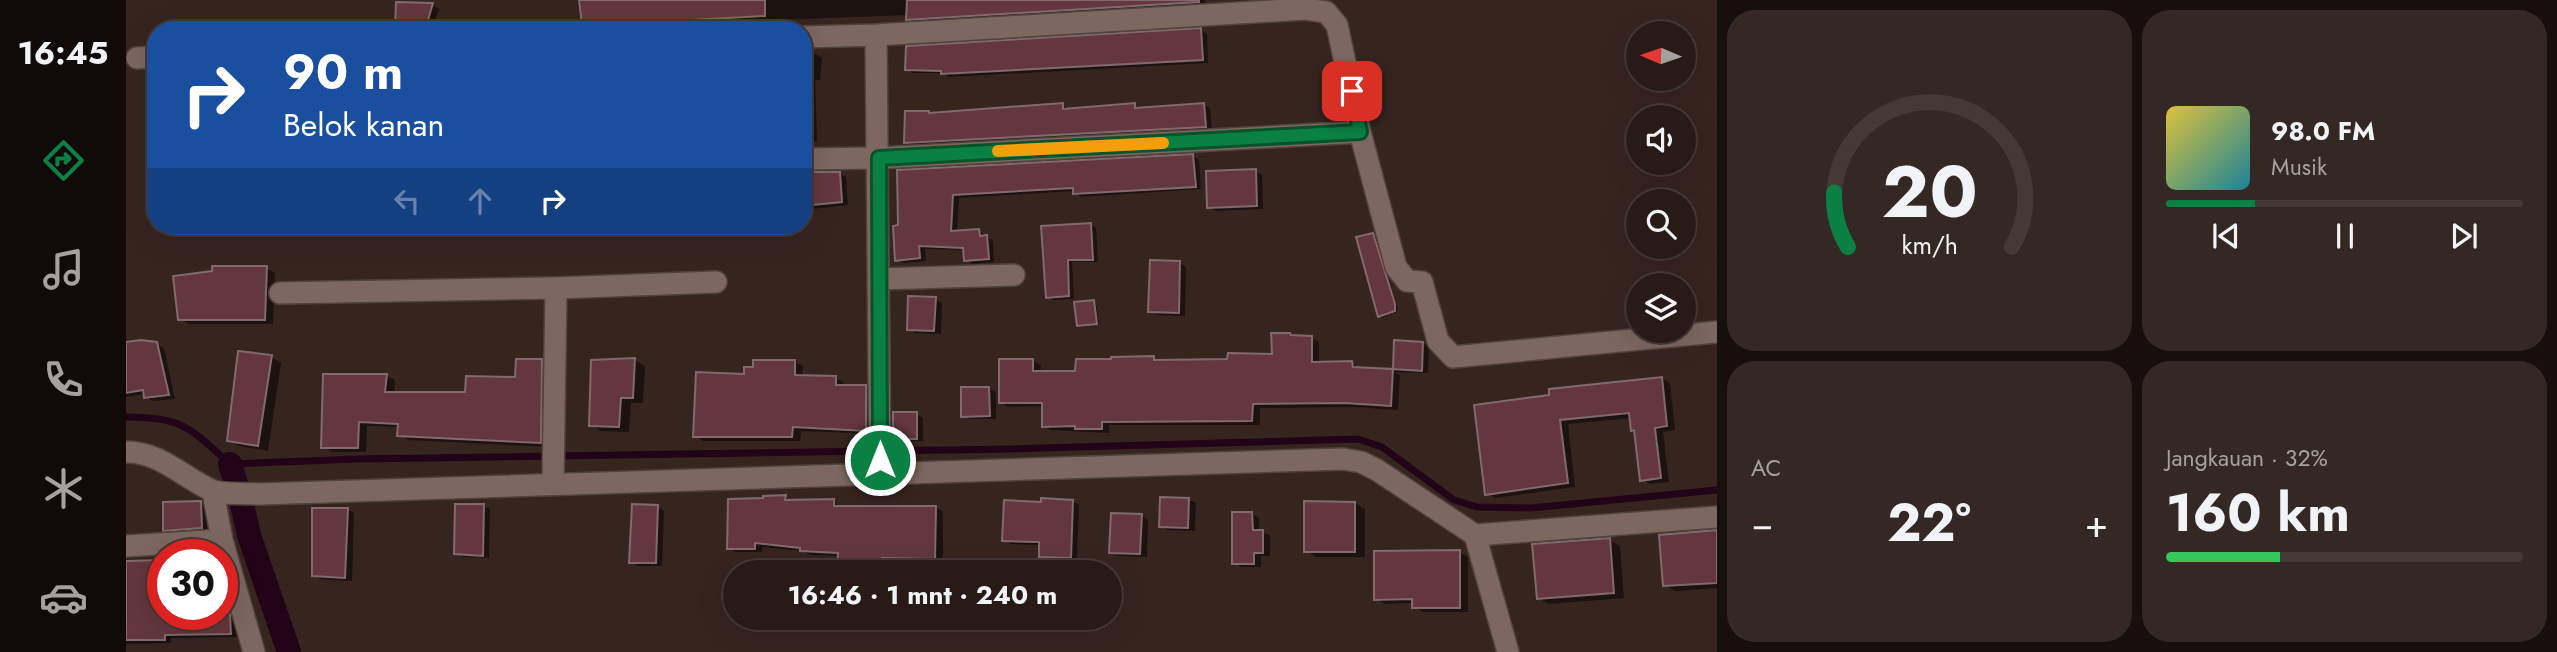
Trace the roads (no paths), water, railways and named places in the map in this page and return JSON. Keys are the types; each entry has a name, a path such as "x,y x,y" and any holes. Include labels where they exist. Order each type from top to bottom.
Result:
{"street":[{"path":"812,37 1305,9 1326,12 1337,25 1360,132 1396,267 1407,281 1422,282 1438,341 1453,357 1717,332"},
{"path":"876,35 880,458"},
{"path":"812,159 879,158 1360,132"},
{"path":"879,279 1014,275"},
{"path":"280,293 716,282"},
{"path":"553,471 556,288"},
{"path":"126,452 142,452 222,492 260,494 553,471 880,458 1343,459 1361,462 1377,470 1475,535 1717,517"},
{"path":"222,492 222,539"},
{"path":"1475,535 1507,652"},
{"path":"126,546 147,545"},
{"path":"238,596 254,652"}],"waterway":[{"path":"126,417 173,422 195,433 230,464 358,459 1009,449 1358,439 1382,447 1454,500 1477,507 1531,508 1717,490"},
{"path":"230,464 249,535 289,652"}]}
